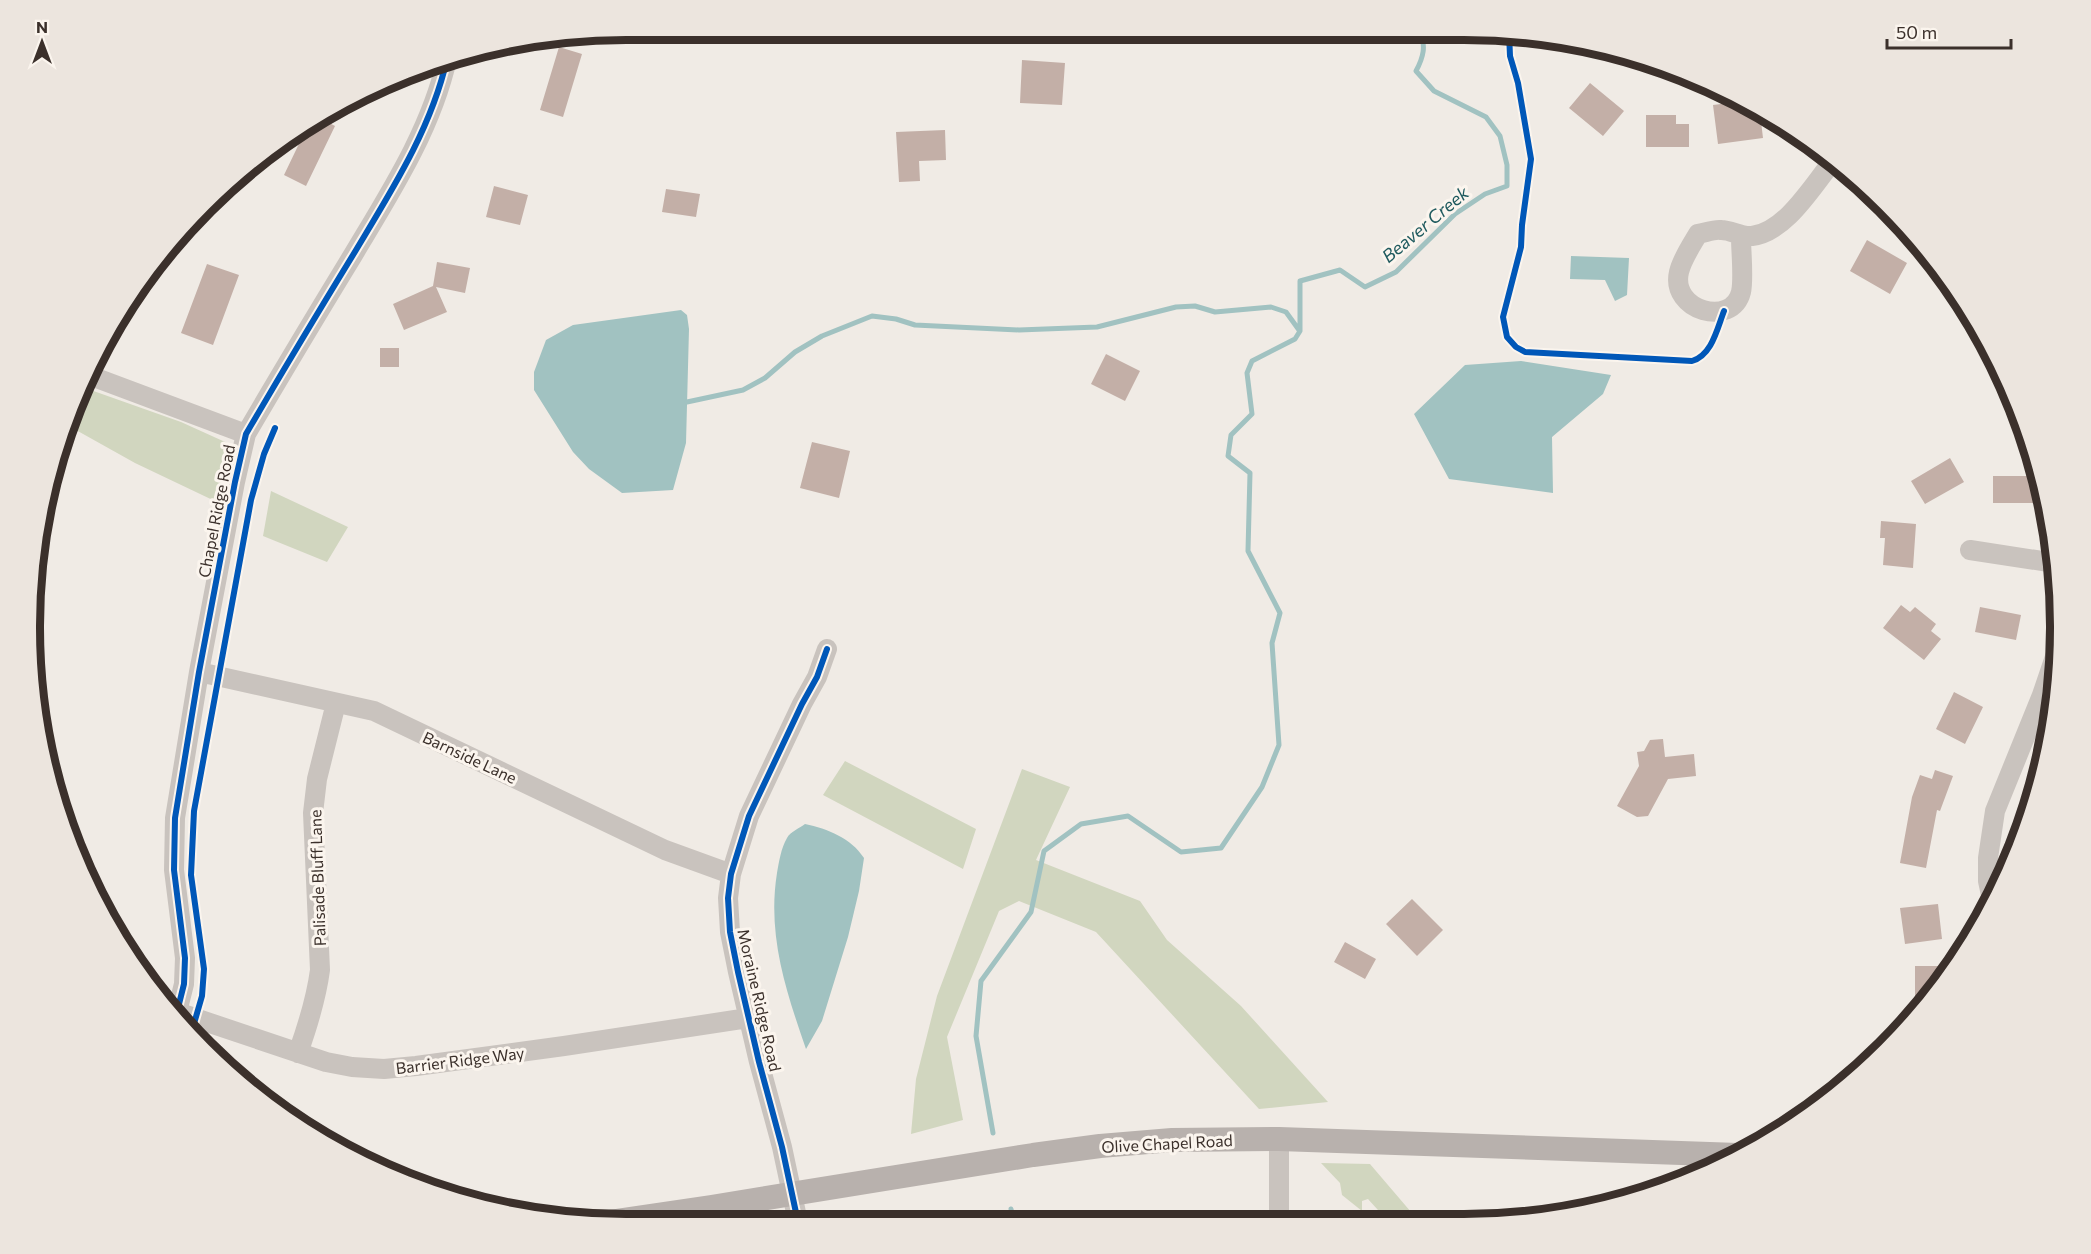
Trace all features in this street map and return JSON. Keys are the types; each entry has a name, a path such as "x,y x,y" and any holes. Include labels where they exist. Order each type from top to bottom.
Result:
{"main road":[{"name":"Olive Chapel Road","path":"661,1214 1100,1146 1172,1140 1279,1139 1720,1154"}],"street":[{"name":"Chapel Ridge Road","path":"178,1005 184,984 185,958 174,870 174,829 178,794 199,672 246,434 398,181 421,134 445,70"},
{"path":"1741,237 1756,236 1776,226 1798,206 1828,168"},
{"path":"96,378 246,434"},
{"path":"1970,550 2046,562"},
{"name":"Moraine Ridge Road","path":"796,1214 772,1107 748,1018 730,932 728,898 731,874 749,816 817,677 827,649"},
{"name":"Barnside Lane","path":"199,672 374,711 665,850 731,874"},
{"path":"1989,887 1988,858 1995,811 2048,678"},
{"name":"Palisade Bluff Lane","path":"298,1053 311,1018 320,970 313,813 317,779 336,703"},
{"name":"Barrier Ridge Way","path":"190,1019 298,1053 352,1067 384,1069 564,1046 748,1018"},
{"path":"1279,1139 1279,1214"}],"green space":[{"path":"91,390 181,422 234,446 219,503 135,463 75,430"},
{"path":"271,491 348,527 327,562 263,536"},
{"path":"845,761 976,829 963,869 823,795"},
{"path":"1022,769 1070,787 1036,860 1140,901 1167,940 1241,1006 1328,1102 1259,1109 1096,932 1019,901 999,911 947,1037 963,1120 911,1134 916,1079 937,996"},
{"path":"1321,1163 1370,1164 1413,1214 1382,1214 1368,1199 1362,1201 1362,1211 1342,1195 1340,1183"}],"water":[{"path":"1571,256 1629,258 1627,295 1615,301 1605,280 1570,279"},
{"path":"681,310 687,315 689,329 686,443 673,490 622,493 589,469 573,452 534,390 534,372 546,340 573,325"},
{"path":"1521,361 1611,375 1603,394 1552,437 1553,493 1449,479 1414,414 1465,365"},
{"path":"805,824 838,835 853,845 864,858 848,937 822,1021 806,1049 785,984 774,918 777,873 782,851 788,836"}],"building":[{"path":"559,47 582,54 563,117 540,110"},
{"path":"1022,60 1065,63 1062,105 1020,103"},
{"path":"1590,83 1624,111 1603,136 1569,108"},
{"path":"1727,103 1761,121 1763,138 1718,144 1713,105"},
{"path":"1646,115 1676,115 1676,124 1689,124 1689,147 1646,147"},
{"path":"328,122 335,126 306,186 284,175 301,139"},
{"path":"945,130 946,160 919,161 920,181 899,182 896,132"},
{"path":"494,186 528,195 520,225 486,217"},
{"path":"666,189 700,194 696,217 662,212"},
{"path":"1867,240 1907,263 1890,294 1850,271"},
{"path":"437,262 470,268 465,293 436,287 447,312 404,330 393,304 433,286"},
{"path":"207,264 239,275 213,345 181,333"},
{"path":"380,348 399,348 399,367 380,367"},
{"path":"1106,354 1140,371 1125,401 1091,384"},
{"path":"812,442 850,451 839,498 800,488"},
{"path":"1950,458 1964,482 1925,504 1911,481"},
{"path":"1993,476 2031,476 2037,503 1993,503"},
{"path":"1881,521 1916,524 1913,568 1883,565 1885,538 1880,538"},
{"path":"1901,605 1910,612 1915,607 1936,624 1931,631 1941,639 1924,660 1883,628"},
{"path":"1980,607 2021,615 2016,640 1975,632"},
{"path":"1954,692 1983,707 1965,744 1936,729"},
{"path":"1663,739 1665,757 1694,754 1696,776 1668,779 1648,816 1637,817 1617,806 1639,766 1637,752 1644,751 1650,740"},
{"path":"1935,770 1953,776 1940,811 1937,810 1926,868 1900,863 1912,797 1920,775 1932,779"},
{"path":"1412,899 1443,930 1417,956 1386,924"},
{"path":"1938,904 1942,939 1905,944 1900,908"},
{"path":"1345,942 1376,959 1365,979 1334,962"},
{"path":"1915,966 1942,966 1929,984 1915,1002"}],"waterway":[{"name":"Beaver Creek","path":"993,1133 976,1036 981,981 1031,912 1044,851 1081,824 1128,816 1181,852 1221,848 1262,787 1279,745 1272,643 1280,613 1248,551 1250,473 1228,456 1231,435 1252,414 1247,373 1252,361 1295,339 1300,331 1300,281 1340,270 1365,287 1396,272 1455,214 1485,194 1507,186 1507,165 1500,136 1486,117 1434,91 1416,71 1423,52 1422,40"},
{"path":"687,402 743,390 765,378 795,352 822,336 872,316 896,319 915,325 1019,330 1097,327 1176,307 1195,306 1215,312 1271,307 1286,312 1299,330"},
{"name":"Beaver Creek","path":"1011,1209 1012,1214"}],"cycle path":[{"path":"1509,43 1510,56 1518,83 1531,159 1521,247 1503,317 1507,337 1516,347 1525,352 1692,361 1699,358 1709,347 1724,311"},
{"path":"179,1005 184,984 185,958 174,870 175,818 199,672 246,434 408,160 431,111 444,70"},
{"path":"194,1023 202,996 204,969 191,875 194,811 251,500 264,454 275,428"},
{"path":"796,1214 738,972 730,932 728,898 731,874 749,816 817,677 827,649"}]}
